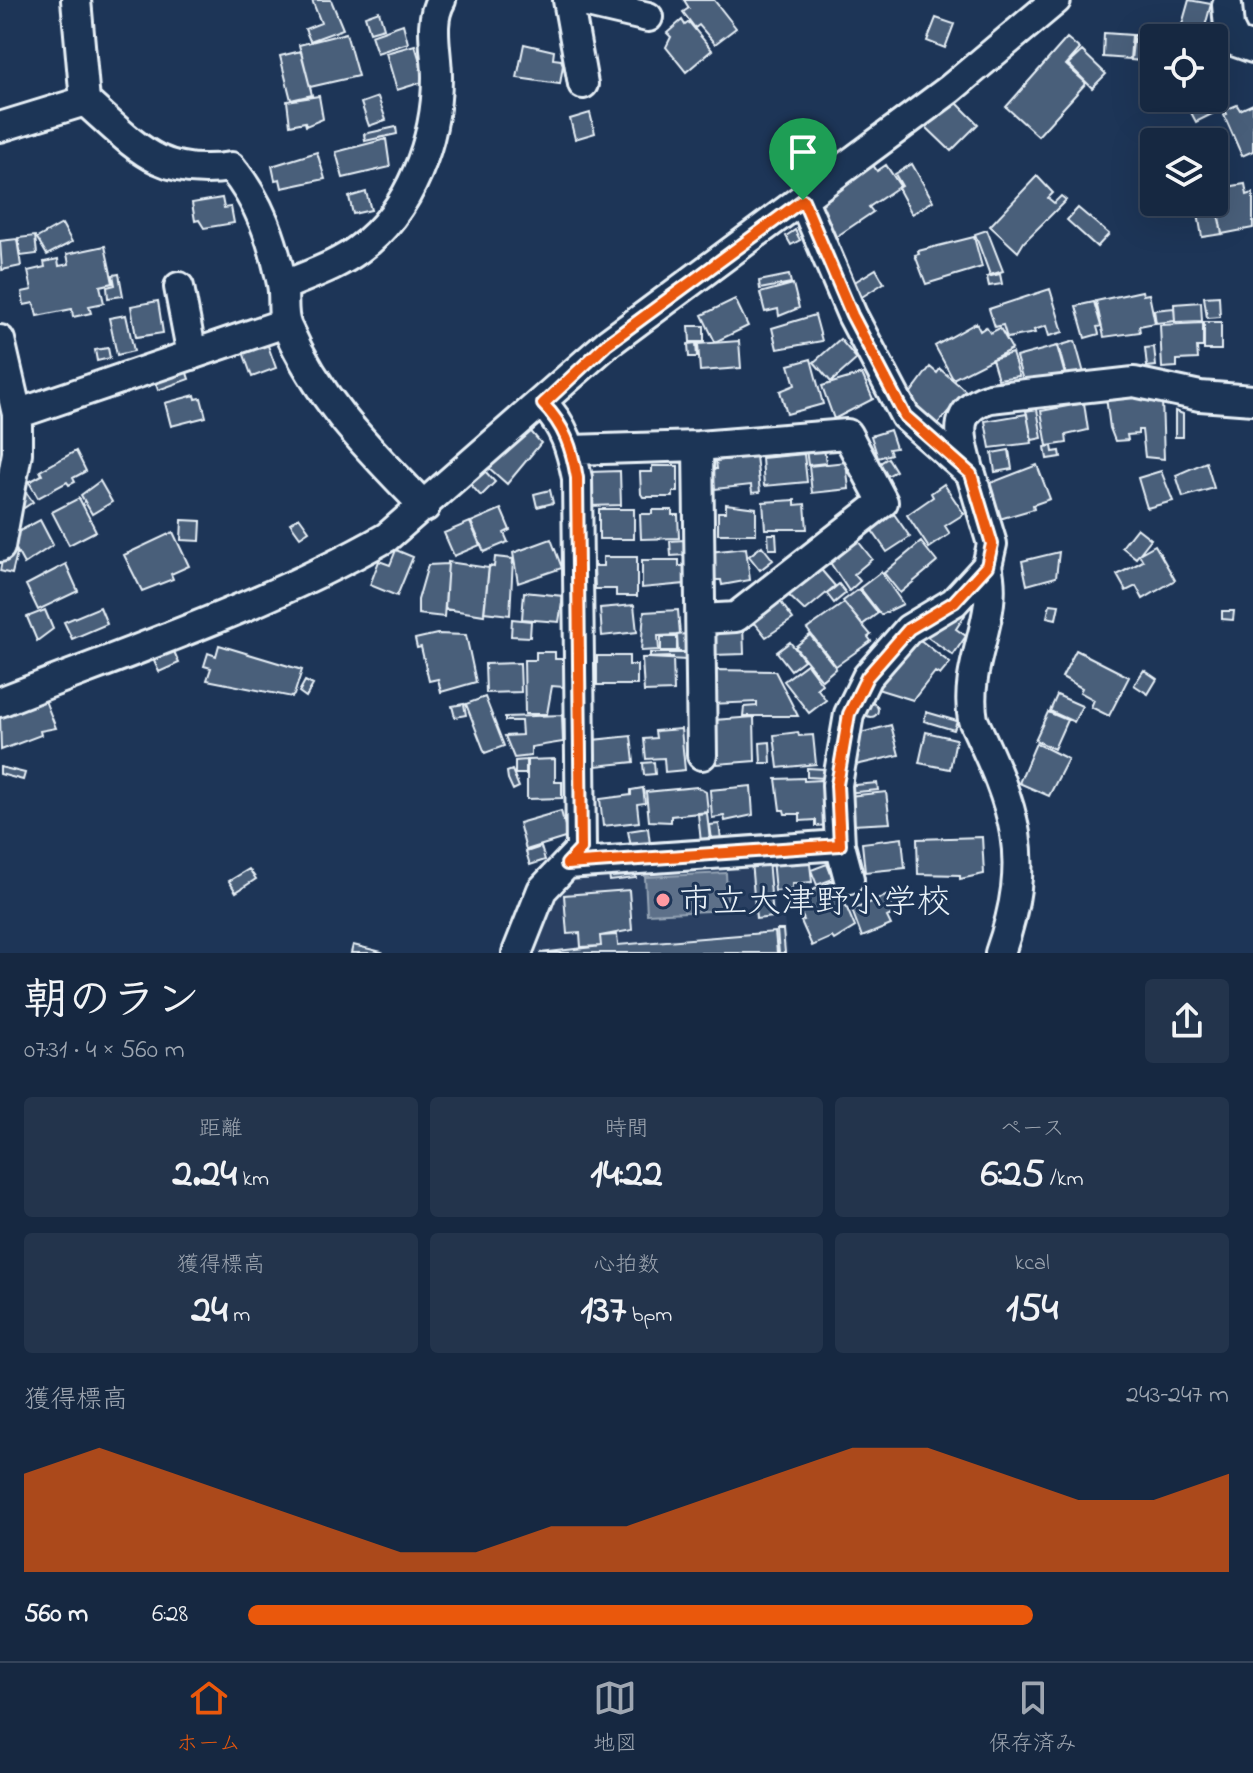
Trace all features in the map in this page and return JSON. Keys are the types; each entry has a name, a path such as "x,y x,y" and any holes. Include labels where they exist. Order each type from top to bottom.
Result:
{"street":[{"path":"76,0 85,101 136,146 170,167 199,172 231,167 249,188 265,218 283,286 285,323 345,425 425,507"},
{"path":"568,0 583,84"},
{"path":"575,0 648,17"},
{"path":"0,702 230,613 351,558 387,537 543,404 607,344 950,89 1047,11 1056,0"},
{"path":"283,286 358,250 399,206 421,164 432,124 437,96 433,14 438,1"},
{"path":"1227,5 1229,28 1236,42 1253,48"},
{"path":"0,127 85,101"},
{"path":"803,200 852,315 905,416 971,474"},
{"path":"179,287 192,355"},
{"path":"17,414 285,323"},
{"path":"0,547 17,453 17,414 1,346"},
{"path":"1000,953 1013,914 1020,873 1014,817 970,704 970,681 993,589 987,566 992,544 960,432 963,416 973,403 990,398 1134,382 1200,396 1253,400"},
{"path":"517,953 542,890 581,849 577,478 572,450 559,420 543,404"},
{"path":"572,450 698,446 847,434 883,502 736,617 701,619"},
{"path":"698,446 702,755"},
{"path":"849,879 840,845 839,771 849,714 867,677 909,629 954,602 987,566"},
{"path":"567,864 840,845"}],"shaded area":[{"name":"市立大津野小学校","path":"771,856 776,919 784,919 788,953 531,953 559,882 568,872"},
{"path":"726,873 728,910 647,914 645,877"}],"building":[{"path":"312,0 331,0 343,29 310,41 305,29 321,23"},
{"path":"684,0 714,0 736,28 715,44 699,25 695,28 683,12 689,8"},
{"path":"1189,0 1211,4 1206,24 1182,24"},
{"path":"379,11 384,28 370,32 365,16"},
{"path":"936,18 954,24 945,48 927,41"},
{"path":"682,20 685,25 689,22 712,50 686,72 666,47 671,37 667,33"},
{"path":"403,24 408,43 377,53 371,35"},
{"path":"346,33 358,76 310,87 299,45"},
{"path":"1104,33 1132,35 1130,59 1103,57"},
{"path":"1134,35 1140,36 1140,61 1131,60"},
{"path":"1067,38 1080,49 1066,65 1086,83 1038,136 1006,107"},
{"path":"524,44 554,51 553,59 561,60 563,65 560,84 517,78"},
{"path":"415,45 426,81 397,90 386,53"},
{"path":"301,51 312,95 291,100 280,56"},
{"path":"1082,51 1106,74 1092,88 1068,64"},
{"path":"319,96 323,119 306,126 305,122 290,125 287,101"},
{"path":"378,97 386,120 369,126 361,103"},
{"path":"953,99 978,124 951,151 923,124"},
{"path":"1253,104 1253,151 1242,156 1224,115 1228,109 1237,105 1240,110"},
{"path":"1191,112 1216,112 1196,122"},
{"path":"590,113 595,133 575,139 570,119"},
{"path":"396,127 397,134 365,141 364,134"},
{"path":"386,139 390,167 343,178 336,152"},
{"path":"317,152 325,179 282,188 280,179 275,180 272,166"},
{"path":"869,159 877,171 886,165 900,186 869,207 873,212 824,245 811,203"},
{"path":"912,164 933,201 912,214 898,188 902,186 895,174"},
{"path":"1037,176 1053,193 1048,198 1054,203 1061,196 1066,200 1018,252 990,226"},
{"path":"1245,184 1247,195 1253,193 1253,228 1222,234 1219,216 1228,216 1228,187"},
{"path":"366,192 371,210 353,214 349,197"},
{"path":"222,198 224,208 231,207 234,223 204,228 199,220 195,221 192,203"},
{"path":"1078,208 1109,234 1097,247 1067,220"},
{"path":"1198,216 1218,216 1222,234 1202,237"},
{"path":"62,224 72,242 47,255 37,238"},
{"path":"795,230 800,240 791,245 786,236"},
{"path":"987,230 1003,271 990,275 975,234"},
{"path":"35,236 37,254 21,256 18,238"},
{"path":"974,237 982,267 926,284 915,255 919,254 918,251"},
{"path":"17,239 21,266 2,270 0,241"},
{"path":"105,246 113,283 100,286 104,303 89,306 91,313 73,317 72,309 37,316 34,303 24,305 22,292 32,290 28,271 45,267 44,262 58,259 59,266 69,264 67,254"},
{"path":"876,269 884,283 857,300 848,286"},
{"path":"119,274 123,296 108,298 107,287 115,285 113,275"},
{"path":"1000,274 1002,284 989,286 987,277"},
{"path":"789,275 791,283 760,289 759,281"},
{"path":"793,284 799,308 779,316 778,309 765,312 760,293"},
{"path":"1050,289 1063,332 1049,336 1046,326 1034,330 1035,333 1007,338 1003,325 995,327 989,309"},
{"path":"1142,291 1143,295 1149,294 1155,323 1139,326 1140,332 1104,337 1096,301"},
{"path":"1219,296 1220,317 1207,318 1204,297"},
{"path":"735,299 748,326 715,342 702,315"},
{"path":"158,301 163,333 136,337 131,306"},
{"path":"1094,302 1101,326 1097,327 1099,334 1085,338 1076,306"},
{"path":"1201,302 1202,321 1175,322 1174,304"},
{"path":"1174,308 1175,321 1156,323 1154,310"},
{"path":"126,315 134,351 117,355 109,318"},
{"path":"815,315 822,341 777,349 772,328"},
{"path":"1204,322 1221,322 1221,350 1204,350"},
{"path":"976,323 980,331 986,327 990,333 1000,328 1012,349 953,379 935,346"},
{"path":"1203,323 1203,347 1197,347 1198,359 1177,360 1177,367 1162,368 1160,325"},
{"path":"689,326 704,326 704,342 690,342"},
{"path":"840,339 857,359 831,382 814,362"},
{"path":"266,340 276,368 252,377 242,349"},
{"path":"739,341 741,368 700,371 698,344"},
{"path":"1075,341 1085,377 1068,382 1058,346"},
{"path":"696,343 697,357 689,357 688,344"},
{"path":"1057,346 1065,375 1025,387 1016,357"},
{"path":"1154,347 1156,366 1147,367 1145,348"},
{"path":"108,348 110,358 97,361 95,350"},
{"path":"1012,353 1019,376 998,379 992,359"},
{"path":"811,359 823,404 787,414 780,391 795,385 789,365"},
{"path":"183,361 189,379 158,390 152,372"},
{"path":"930,367 937,373 940,369 966,391 928,435 899,409"},
{"path":"862,374 873,399 834,419 822,386"},
{"path":"1142,392 1150,400 1162,399 1164,459 1145,457 1142,430 1138,430 1138,434 1127,435 1128,440 1115,441 1110,428 1106,397"},
{"path":"195,395 196,399 201,398 206,417 171,426 165,403"},
{"path":"1084,403 1088,430 1066,435 1067,443 1047,446 1041,411"},
{"path":"1037,409 1042,438 1032,440 1026,411"},
{"path":"1175,411 1183,414 1183,437 1175,437"},
{"path":"1027,414 1032,443 990,448 985,421"},
{"path":"527,427 541,443 507,484 489,468"},
{"path":"890,430 896,448 889,449 891,454 878,458 871,436"},
{"path":"1052,446 1053,452 1060,451 1061,457 1047,459 1045,447"},
{"path":"824,448 826,463 808,465 806,449"},
{"path":"1009,450 1012,469 995,472 992,453"},
{"path":"76,451 86,471 73,478 75,482 69,485 67,482 38,498 29,482 42,475 40,471"},
{"path":"804,454 807,482 764,486 762,458"},
{"path":"756,456 760,492 752,493 751,485 715,489 712,469 717,469 716,461"},
{"path":"877,458 880,463 888,458 896,471 887,476 885,472 881,474 872,460"},
{"path":"846,462 849,489 812,493 809,466"},
{"path":"1206,462 1214,488 1183,497 1176,475"},
{"path":"1037,465 1050,499 1033,505 1034,509 996,520 983,486"},
{"path":"652,466 678,466 678,492 673,492 673,497 643,497 640,472 652,472"},
{"path":"484,470 495,482 481,496 470,484"},
{"path":"620,471 621,505 590,506 589,472"},
{"path":"1161,471 1173,501 1147,508 1138,478"},
{"path":"100,481 112,502 92,514 81,495"},
{"path":"944,484 964,514 945,526 950,534 929,548 907,515 933,497 931,493"},
{"path":"23,488 33,502 21,510"},
{"path":"550,490 553,503 537,507 534,494"},
{"path":"79,498 96,531 69,545 52,512"},
{"path":"795,500 795,505 805,504 807,529 765,529 763,502"},
{"path":"726,504 756,508 756,534 718,534 718,512 726,512"},
{"path":"501,509 510,530 504,533 508,542 484,552 471,522"},
{"path":"599,509 634,509 634,539 599,539"},
{"path":"652,510 672,510 672,515 678,515 679,538 641,539 640,514 652,514"},
{"path":"894,514 910,537 887,552 871,529"},
{"path":"299,517 309,531 300,537 290,523"},
{"path":"40,520 53,545 24,564 11,540 16,538 14,534"},
{"path":"182,520 201,521 200,541 181,540"},
{"path":"470,522 480,545 454,556 444,533"},
{"path":"1137,528 1151,539 1136,558 1122,547"},
{"path":"173,532 189,566 171,574 173,579 142,591 124,555"},
{"path":"768,534 776,534 777,549 769,549"},
{"path":"854,536 872,559 854,574 860,581 849,591 827,558"},
{"path":"551,539 562,568 518,583 513,553"},
{"path":"684,540 685,555 671,556 670,541"},
{"path":"921,542 937,562 900,593 884,573"},
{"path":"1155,545 1175,580 1143,599 1136,586 1126,591 1117,575 1143,561 1139,554"},
{"path":"762,546 773,560 760,570 749,556"},
{"path":"746,548 750,580 722,585 721,580 715,580 715,574 710,574 709,552"},
{"path":"4,550 17,553 12,574 0,571"},
{"path":"396,550 413,557 397,596 370,585 379,561 390,565"},
{"path":"1059,552 1056,577 1027,585 1022,561"},
{"path":"495,557 513,559 510,615 484,612 489,566 494,567"},
{"path":"603,557 637,557 637,596 616,596 616,589 595,589 594,566 603,566"},
{"path":"642,560 679,560 679,566 685,566 685,584 642,588"},
{"path":"448,562 489,568 484,615 445,609"},
{"path":"66,564 78,591 38,610 26,585"},
{"path":"448,564 444,617 418,614 418,600 428,565"},
{"path":"817,565 835,586 805,611 783,590"},
{"path":"881,572 903,604 881,615 860,588"},
{"path":"839,584 846,593 834,603 827,594"},
{"path":"859,589 878,613 862,625 843,601"},
{"path":"524,592 563,596 559,622 522,619"},
{"path":"773,600 776,604 780,601 793,619 766,637 751,618"},
{"path":"844,603 871,635 868,637 871,641 836,666 807,629"},
{"path":"949,604 965,615 956,629 966,636 953,655 926,636"},
{"path":"1050,604 1059,605 1056,619 1047,617"},
{"path":"634,605 637,632 602,636 600,608"},
{"path":"100,607 107,624 72,639 64,622"},
{"path":"45,610 53,629 37,641 27,617"},
{"path":"678,610 680,635 658,636 659,650 641,651 644,612"},
{"path":"1222,611 1234,611 1233,620 1222,619"},
{"path":"512,619 531,621 530,637 511,636"},
{"path":"743,625 744,654 712,655 711,626"},
{"path":"437,634 466,635 476,682 441,692 438,679 429,681 421,647 417,648 415,639"},
{"path":"686,634 687,652 678,652 677,635"},
{"path":"810,635 836,668 822,680 795,647"},
{"path":"915,636 950,663 940,675 935,672 913,700 874,688"},
{"path":"661,637 677,637 677,651 661,651"},
{"path":"170,642 179,663 159,672 149,650"},
{"path":"790,642 804,660 791,670 777,652"},
{"path":"219,645 302,670 294,695 207,680 211,668 204,666 208,653 216,656"},
{"path":"1076,650 1129,677 1109,716 1091,707 1094,700 1080,692 1082,688 1062,677"},
{"path":"536,652 555,652 555,659 564,659 564,687 552,686 547,714 525,714 524,660 536,660"},
{"path":"650,653 686,653 686,660 650,658"},
{"path":"597,656 629,656 629,665 637,665 637,685 597,685"},
{"path":"673,657 674,691 644,692 642,658"},
{"path":"520,663 521,692 486,693 485,664"},
{"path":"807,664 822,684 817,688 826,700 809,713 784,681"},
{"path":"712,670 775,671 798,716 743,716 744,707 757,706 757,702 710,704"},
{"path":"1144,670 1157,679 1148,694 1134,685"},
{"path":"305,681 313,685 306,697 299,692"},
{"path":"1057,695 1082,706 1074,722 1050,711"},
{"path":"485,697 504,746 485,753 466,704"},
{"path":"44,698 56,728 40,731 41,735 1,750 0,716"},
{"path":"871,703 878,710 871,717 864,710"},
{"path":"464,704 466,715 455,717 452,706"},
{"path":"926,712 957,721 954,730 924,721"},
{"path":"1048,712 1067,720 1054,749 1035,740"},
{"path":"562,715 563,742 531,747 531,756 514,758 505,736 522,735 521,721 505,721 505,717"},
{"path":"754,717 755,761 717,764 714,720"},
{"path":"891,725 899,755 856,765 853,735"},
{"path":"681,729 685,770 665,772 664,758 646,759 644,739 656,738 655,731"},
{"path":"798,732 799,736 813,735 816,764 778,768 774,735"},
{"path":"926,732 956,739 950,769 919,763"},
{"path":"631,736 634,762 596,766 593,740"},
{"path":"770,742 771,763 761,763 760,743"},
{"path":"1036,743 1068,759 1049,796 1019,783"},
{"path":"555,759 555,782 562,782 562,798 527,799 527,760"},
{"path":"526,760 526,774 515,774 515,761"},
{"path":"654,762 655,774 644,775 643,763"},
{"path":"0,767 25,773 23,780 0,774"},
{"path":"807,768 825,769 825,778 807,777"},
{"path":"512,770 519,787 513,790 507,772"},
{"path":"804,778 804,781 821,780 829,825 816,826 816,820 800,821 800,814 785,814 784,810 780,810 776,779"},
{"path":"877,783 878,790 845,793 844,786"},
{"path":"751,786 753,815 725,821 724,816 712,818 710,790"},
{"path":"697,787 706,792 708,812 671,816 671,822 649,821 646,792"},
{"path":"643,788 645,803 637,804 639,822 603,826 600,799 631,795 631,790"},
{"path":"886,792 890,823 852,825 849,796"},
{"path":"561,811 568,837 526,850 519,823"},
{"path":"707,813 710,841 701,842 698,814"},
{"path":"719,824 721,839 712,840 710,825"},
{"path":"648,828 650,844 631,847 628,831"},
{"path":"982,837 984,874 960,879 960,875 918,874 917,839"},
{"path":"902,838 905,868 865,872 862,843"},
{"path":"541,847 545,860 530,865 526,852"},
{"path":"809,855 812,882 792,884 792,889 775,891 772,859"},
{"path":"768,860 773,917 756,919 751,861"},
{"path":"827,864 833,879 817,885 811,870"},
{"path":"249,869 256,879 236,892 229,881"},
{"path":"635,872 636,878 610,881 609,875"},
{"path":"835,880 855,927 834,940 832,937 812,946 801,921 804,920 800,912 805,910 799,896"},
{"path":"629,890 632,930 600,936 601,946 581,947 580,933 567,934 564,895"},
{"path":"888,895 895,913 887,917 891,925 862,937 852,910"},
{"path":"777,930 783,930 785,953 779,953"},
{"path":"775,932 777,953 540,953 601,946 600,936 617,935 618,945"},
{"path":"353,945 382,952 351,953"}],"place":[{"name":"市立大津野小学校","path":"663,900"}],"route":[{"path":"803,200 852,315 905,416 971,474 992,544 987,566 954,602 909,629 867,677 849,714 837,785 840,845 567,864 581,849 577,478 572,450 559,420 543,404 607,344 803,200"}]}
